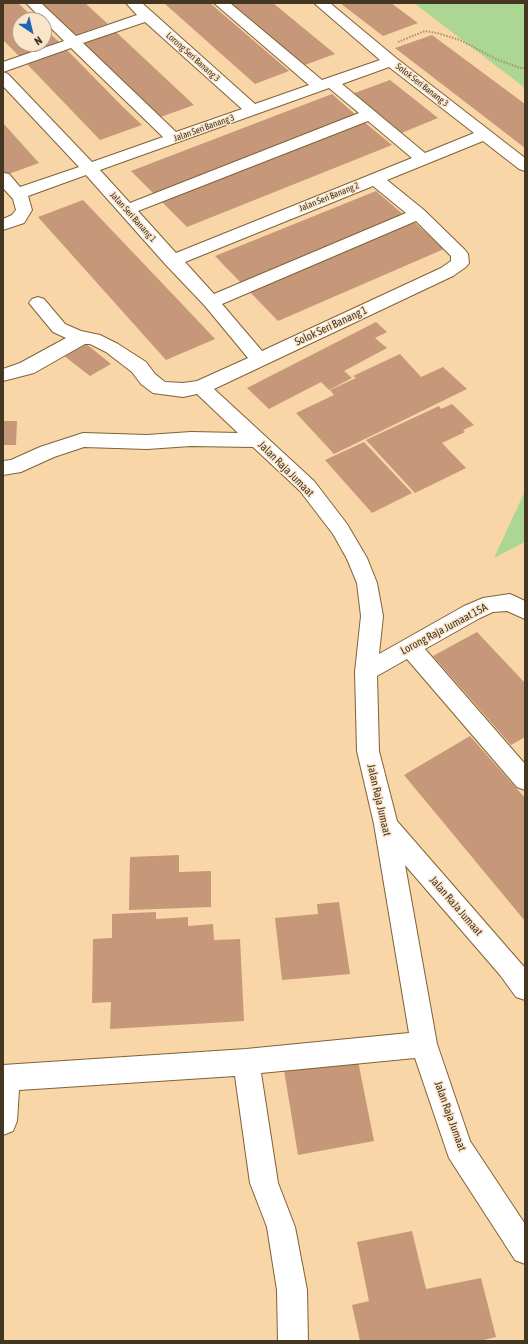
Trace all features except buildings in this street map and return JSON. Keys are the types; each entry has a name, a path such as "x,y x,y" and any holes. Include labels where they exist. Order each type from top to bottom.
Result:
{"street":[{"path":"33,3 173,138"},
{"name":"Lorong Seri Banang 3","path":"133,3 253,110"},
{"path":"221,3 423,158"},
{"name":"Solok Seri Banang 3","path":"321,3 377,50 525,166"},
{"path":"3,67 147,16"},
{"name":"Jalan Seri Banang 3","path":"17,194 391,61"},
{"name":"Jalan Seri Banang 1","path":"3,77 89,168 211,302 259,359"},
{"path":"126,210 368,115"},
{"name":"Jalan Seri Banang 2","path":"172,260 486,134"},
{"path":"3,178 21,198 24,210 18,219 3,225"},
{"path":"211,302 418,214 375,179"},
{"name":"Solok Seri Banang 1","path":"38,303 59,328 83,337 94,339 112,348 139,367 148,378 160,388 183,390 201,387 447,272 460,263 459,254 418,214"},
{"path":"3,376 27,368 83,337"},
{"name":"Jalan Raja Jumaat","path":"201,387 307,486 340,529 357,558 367,583 372,616 366,672 368,751 386,824 424,1044 460,1148 525,1250"},
{"path":"3,468 14,467 47,452 82,440 147,442 191,439 257,440"},
{"name":"Lorong Raja Jumaat 15A","path":"366,672 472,612 491,604 510,602 525,611"},
{"path":"410,647 525,780"},
{"name":"Jalan RaJa Jumaat","path":"386,824 509,967 525,988"},
{"path":"4,1094 251,1066 298,1056 424,1044"},
{"path":"251,1066 254,1111 264,1183 281,1227 292,1290 293,1341"}],"path":[{"path":"377,50 425,31 460,40 498,60 520,68 525,68"}],"green space":[{"path":"414,3 525,3 525,88"},
{"path":"525,491 525,542 494,558"}]}
